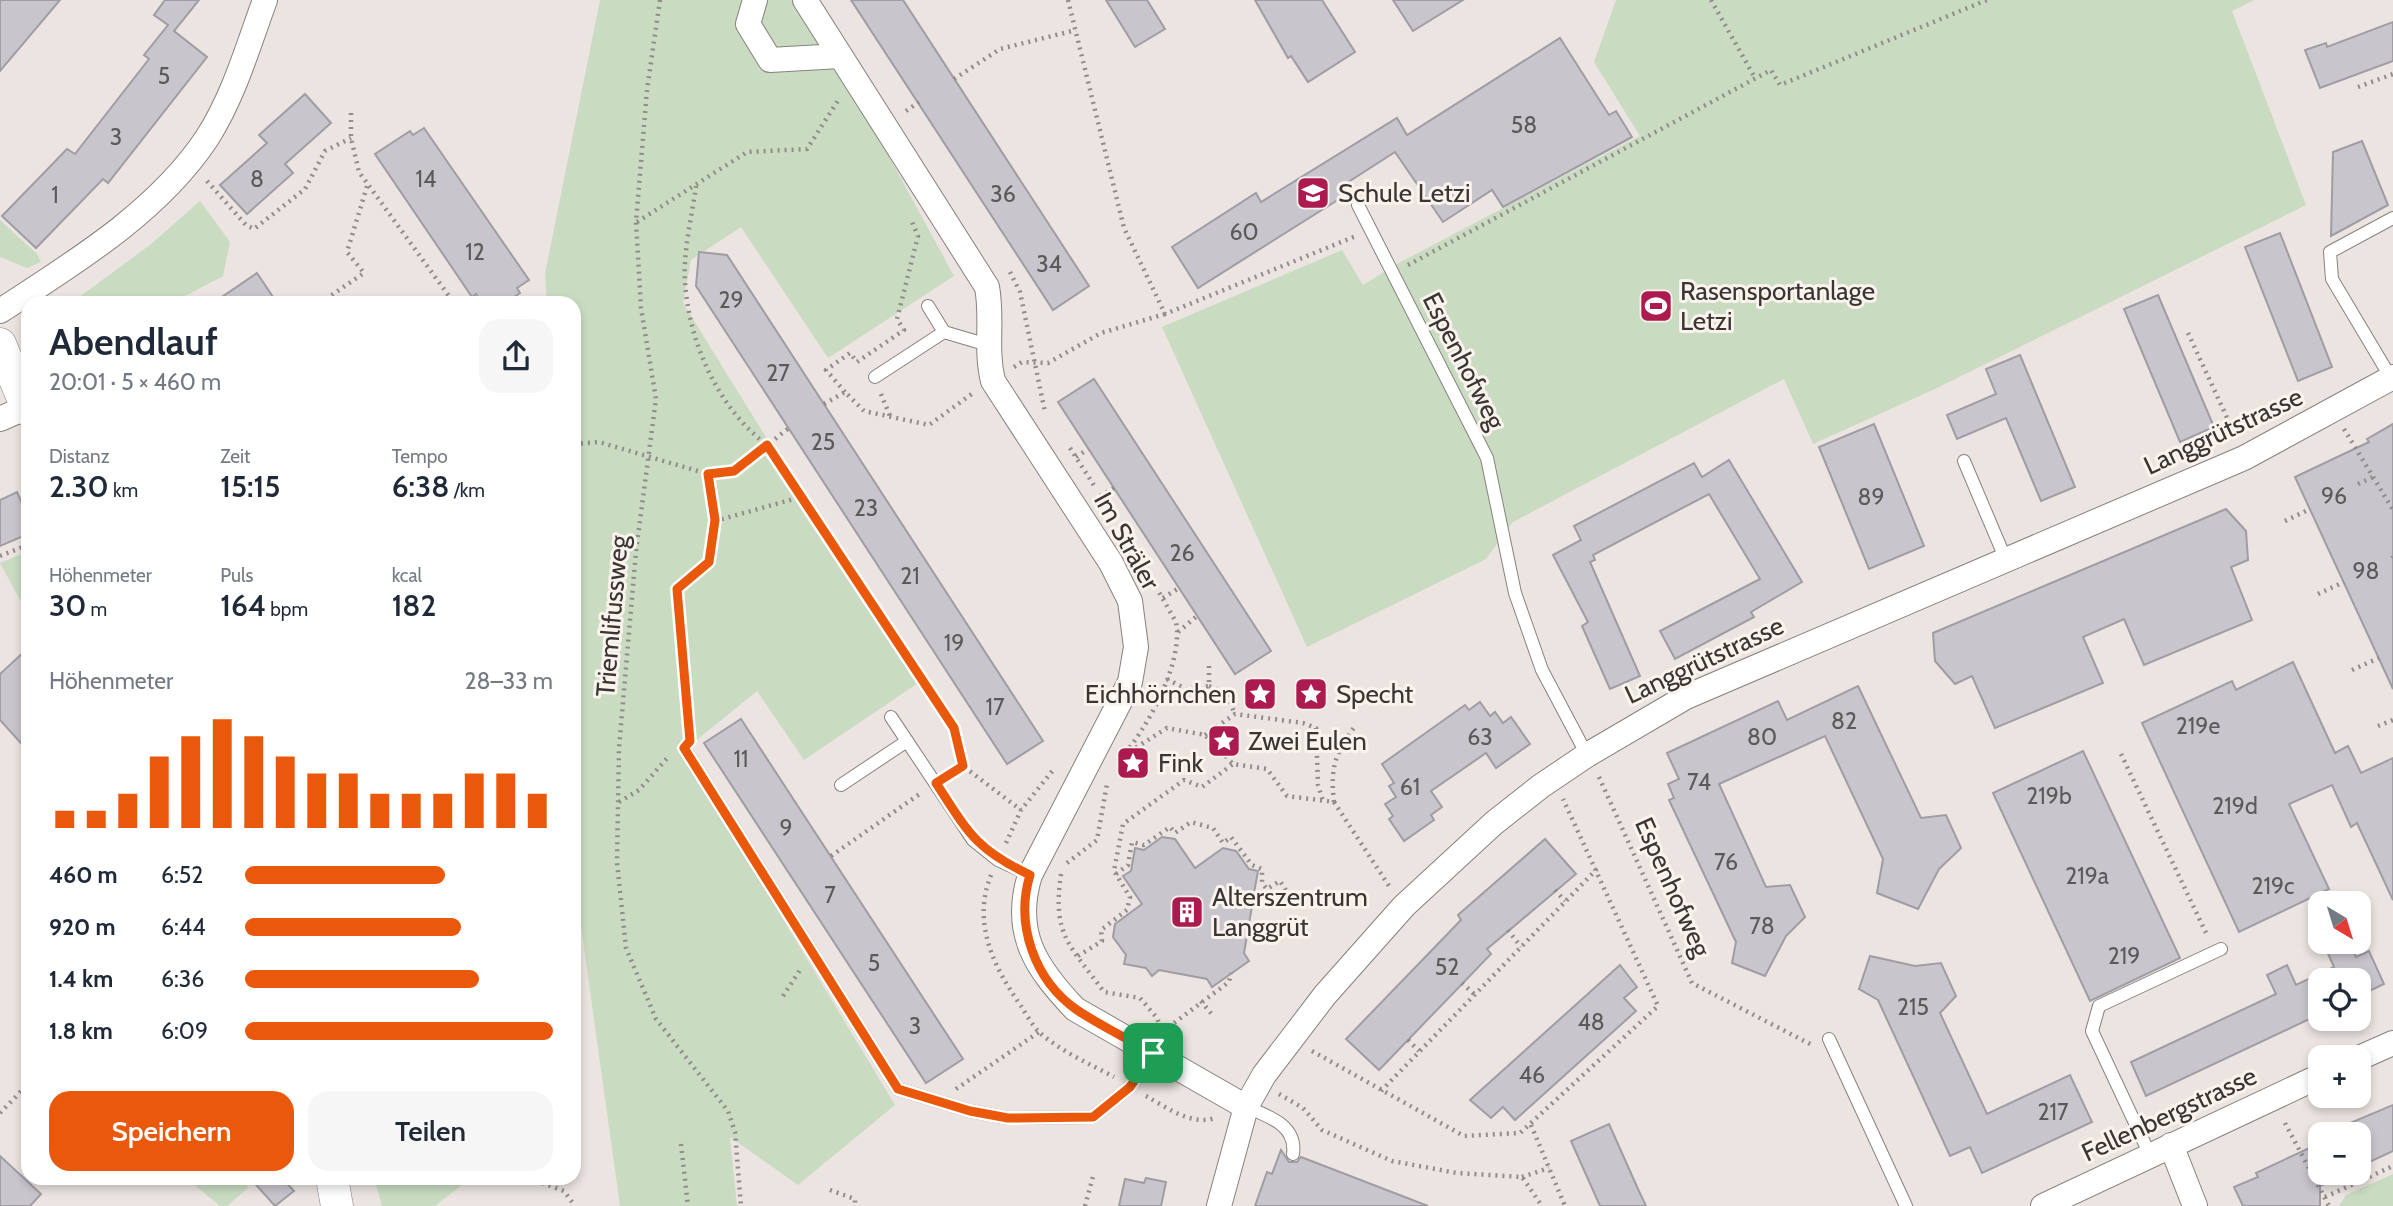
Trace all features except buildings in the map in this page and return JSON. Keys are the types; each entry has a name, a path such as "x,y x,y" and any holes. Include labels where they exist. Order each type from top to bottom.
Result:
{"street":[{"path":"22,296 119,229 167,187 190,162 209,135 232,89 265,0"},
{"path":"755,0 748,24 770,60 840,56"},
{"name":"Im Sträler","path":"804,0 987,287 991,318 988,345 993,381 1111,563 1130,601 1135,624 1135,664 1130,682 1030,875 1023,898 1023,927 1040,966 1075,1009 1246,1107"},
{"path":"0,311 21,297"},
{"path":"0,344 18,412"},
{"name":"Langgrütstrasse","path":"1219,1206 1246,1107 1264,1075 1337,979 1404,906 1494,823 1686,697 2244,458 2392,378"},
{"path":"2371,1053 2393,1043"},
{"name":"Fellenbergstrasse","path":"2043,1206 2308,1082"},
{"path":"2161,1150 2195,1206"},
{"path":"332,1185 337,1206"}],"lane":[{"name":"Espenhofweg","path":"1357,205 1394,272 1487,458 1515,593 1542,670 1591,761"},
{"path":"2392,378 2332,279 2329,266 2330,252 2393,218"},
{"path":"928,306 944,332 988,345"},
{"path":"875,377 944,332"},
{"path":"1964,461 2006,560"},
{"path":"891,717 973,840 998,860 1030,875"},
{"path":"841,785 907,741"},
{"path":"684,748 898,1089 1008,1118 1093,1117 1130,1087 1153,1053"},
{"path":"2161,1150 2092,1031 2099,1006 2218,950"},
{"path":"1829,1039 1906,1206"},
{"path":"1246,1107 1273,1119 1290,1133 1294,1143 1293,1154"}],"path":[{"name":"Triemlifussweg","path":"660,0 646,103 636,222 641,308 656,399 636,551 619,748 617,862 626,948 656,1019 728,1111 735,1132 741,1206"},
{"path":"1068,0 1124,228 1165,314"},
{"path":"1711,0 1755,78"},
{"path":"1394,272 1771,70 1780,85 1987,0"},
{"path":"954,79 1000,49 1076,30"},
{"path":"2358,87 2393,74"},
{"path":"636,222 747,152 807,149 846,89"},
{"path":"898,102 912,119"},
{"path":"906,111 919,102"},
{"path":"351,113 351,138 359,172 449,296"},
{"path":"190,162 246,225 254,229 304,189 325,151 351,138"},
{"path":"331,296 364,274 347,251 368,183"},
{"path":"696,186 684,279 688,304 708,374 746,429 767,445 954,728 963,766 1021,810"},
{"path":"1008,371 1022,362 1048,363 1101,333 1165,314 1370,230"},
{"path":"918,236 897,319 904,330 857,362 850,353 826,370 864,411 929,425 979,389"},
{"path":"1002,264 1018,284 1044,411 1050,420"},
{"path":"2188,333 2238,442"},
{"path":"824,404 845,392"},
{"path":"2342,425 2393,510"},
{"path":"581,443 599,442 708,474 734,471 789,428"},
{"path":"1063,439 1106,505"},
{"path":"1076,457 1088,449"},
{"path":"618,802 639,790 662,761 684,748 690,741 677,589 709,562 715,520 708,474"},
{"path":"2358,484 2373,477"},
{"path":"1100,496 1114,488"},
{"path":"715,520 801,497"},
{"path":"2285,521 2310,509"},
{"path":"0,556 21,548"},
{"path":"1143,565 1163,598 1178,632"},
{"path":"2318,594 2344,582"},
{"path":"1163,598 1179,588"},
{"path":"1115,764 1147,721 1167,679 1178,632 1197,616"},
{"path":"2352,670 2379,658"},
{"path":"1209,661 1209,686"},
{"path":"1167,679 1188,690 1209,686 1226,693 1235,714"},
{"path":"1205,735 1235,714 1303,723 1316,728 1318,785 1323,801"},
{"path":"2378,726 2393,720"},
{"path":"1355,726 1340,748 1331,774 1334,802 1362,848 1394,892"},
{"path":"1121,758 1167,728 1205,735 1233,764 1267,769 1287,796 1334,802"},
{"path":"2122,754 2218,950"},
{"name":"Espenhofweg","path":"1591,761 1692,983 1809,1046 1829,1039"},
{"path":"1004,847 1021,810 1060,762"},
{"path":"1078,956 1102,941 1101,930 1127,910 1130,897 1114,872 1124,824 1184,780 1202,787 1233,764"},
{"path":"831,856 963,766"},
{"path":"1108,782 1097,840 1068,861 1061,874 1057,902 1061,933 1104,992 1140,998 1157,1018 1162,1032 1230,982 1231,973"},
{"path":"1305,1047 1464,1136 1520,1133 1658,1006 1597,869 1559,792"},
{"path":"1116,874 1128,864 1132,842 1144,845 1170,827 1175,833 1191,822 1213,828 1223,843 1231,837 1251,865 1262,869 1262,883 1267,889 1280,881 1287,892 1297,897"},
{"path":"1355,853 1362,848"},
{"path":"1381,1091 1597,869"},
{"path":"937,1101 1039,1032 1009,989 989,949 982,922 985,890 993,871"},
{"path":"1555,890 1565,901"},
{"path":"1508,930 1521,947"},
{"path":"783,996 813,952"},
{"path":"1462,983 1475,995"},
{"path":"1201,1001 1214,1017"},
{"path":"1408,1040 1419,1051"},
{"path":"0,1113 21,1091"},
{"path":"1276,1093 1303,1108 1322,1130 1392,1161 1457,1173 1522,1177 1549,1168"},
{"path":"2285,1123 2329,1206"},
{"path":"1531,1125 1565,1206"},
{"path":"681,1144 688,1206"},
{"path":"2325,1197 2393,1166"},
{"path":"1085,1206 1094,1173"},
{"path":"1522,1177 1542,1206"},
{"path":"548,1185 564,1191 575,1206"},
{"path":"830,1190 855,1199 855,1206"}],"green space":[{"path":"600,0 804,0 954,276 828,358 741,227 691,260 683,303 918,683 804,760 757,691 682,752 895,1105 798,1185 730,1137 737,1206 620,1206 581,926 581,296 547,296 545,274"},
{"name":"Rasensportanlage Letzi","path":"1616,0 2254,0 2232,11 2306,205 1935,389 1813,444 1784,379 1513,522 1486,559 1307,647 1162,327 1342,250 1363,285 1395,265 1640,136 1594,62"},
{"path":"200,201 230,242 223,276 185,296 81,296 150,245"},
{"path":"0,220 37,254 41,262 27,268 0,257"},
{"path":"21,554 21,600 20,600 0,563"},
{"path":"2393,1174 2393,1206 2339,1206 2346,1195"},
{"path":"194,1185 247,1185 248,1188 227,1206 220,1206"},
{"path":"376,1185 462,1185 435,1206 382,1206"}],"place":[{"name":"Schule Letzi","path":"1313,193"},
{"name":"Rasensportanlage Letzi","path":"1656,306"},
{"name":"Eichhörnchen","path":"1260,694"},
{"name":"Specht","path":"1311,694"},
{"name":"Zwei Eulen","path":"1224,741"},
{"name":"Fink","path":"1133,763"},
{"name":"Alterszentrum Langgrüt","path":"1187,912"}],"route":[{"path":"767,445 954,728 963,766 936,783 973,840 998,860 1030,875 1023,898 1023,927 1040,966 1056,989 1075,1009 1153,1053 1130,1087 1093,1117 1008,1118 970,1111 898,1089 684,748 690,741 677,589 709,562 715,520 708,474 734,471 767,445"}]}
